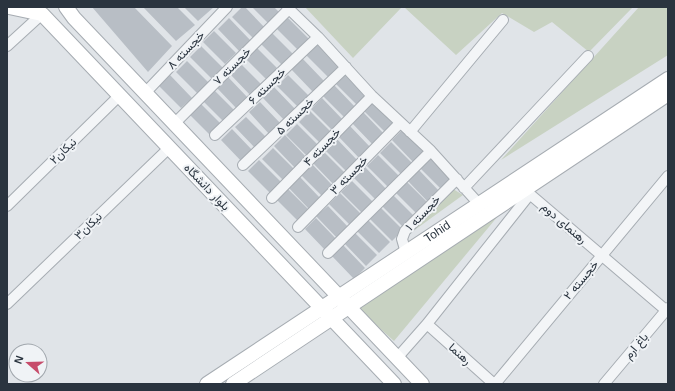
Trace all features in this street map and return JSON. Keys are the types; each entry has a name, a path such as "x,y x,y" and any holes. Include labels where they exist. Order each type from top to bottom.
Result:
{"main road":[{"path":"9,7 42,14"},
{"name":"بلوار دانشگاه","path":"66,7 74,18 174,124 422,384"},
{"name":"بلوار دانشگاه","path":"42,14 394,384"},
{"name":"Tohid","path":"207,384 479,204 523,188 668,79"},
{"name":"Tohid","path":"233,384 523,188 668,94"}],"street":[{"name":"خجسته ۸","path":"145,93 228,7"},
{"path":"288,8 318,37 372,96 431,151 479,204"},
{"name":"خجسته ۷","path":"174,124 288,8"},
{"path":"7,46 42,14"},
{"path":"410,132 503,20"},
{"name":"خجسته ۶","path":"215,135 318,37"},
{"path":"464,188 588,56"},
{"name":"خجسته ۵","path":"243,166 346,67"},
{"name":"نیکان۲","path":"7,206 120,96"},
{"name":"خجسته ۴","path":"272,198 372,96"},
{"name":"خجسته ۳","path":"298,227 400,123"},
{"name":"نیکان۳","path":"7,304 169,148"},
{"path":"328,253 431,151"},
{"name":"خجسته ۲","path":"494,384 668,176"},
{"name":"خجسته ۱","path":"406,253 402,239 405,231 457,179"},
{"path":"397,358 427,324 523,188"},
{"name":"رهنمای دوم","path":"523,188 601,256 667,310"},
{"name":"باغ ارم","path":"604,384 667,310"},
{"name":"رهنما","path":"427,324 494,384"}],"green space":[{"path":"305,7 402,7 353,58"},
{"path":"404,7 633,7 589,52 552,22 534,32 502,13 456,55"},
{"path":"639,7 668,7 668,55 501,160"},
{"path":"453,189 463,195 405,237"},
{"path":"508,204 394,341 358,309"}],"building":[{"path":"92,7 134,7 172,46 148,72"},
{"path":"143,7 177,7 195,25 176,41"},
{"path":"184,7 214,7 198,21"},
{"path":"242,7 245,7 265,28 254,39 232,17"},
{"path":"252,7 274,7 279,12 268,23"},
{"path":"229,18 251,41 240,52 218,29"},
{"path":"288,18 310,40 299,51 277,29"},
{"path":"214,31 236,53 225,64 203,42"},
{"path":"272,33 294,55 283,66 261,44"},
{"path":"317,44 339,66 328,77 306,55"},
{"path":"201,46 223,68 212,79 190,57"},
{"path":"257,48 279,70 268,81 246,59"},
{"path":"302,58 324,81 313,92 291,69"},
{"path":"187,61 209,83 198,94 176,72"},
{"path":"241,64 263,86 252,97 230,74"},
{"path":"347,73 369,95 358,106 336,84"},
{"path":"170,75 192,98 181,108 159,86"},
{"path":"288,75 310,97 299,108 277,86"},
{"path":"228,77 249,99 238,110 217,88"},
{"path":"334,85 356,108 345,118 323,96"},
{"path":"274,87 296,110 285,121 263,98"},
{"path":"214,90 236,112 225,123 203,101"},
{"path":"322,98 344,121 333,131 311,109"},
{"path":"375,100 397,123 386,133 364,111"},
{"path":"260,102 281,124 270,135 249,112"},
{"path":"200,103 222,125 211,136 189,114"},
{"path":"310,111 332,133 321,144 299,122"},
{"path":"363,112 385,135 374,146 352,123"},
{"path":"246,117 268,139 257,150 235,127"},
{"path":"297,124 319,146 308,157 286,135"},
{"path":"349,125 371,148 360,159 338,136"},
{"path":"232,129 254,152 243,163 221,140"},
{"path":"403,129 425,152 414,163 392,140"},
{"path":"285,135 307,158 296,169 274,146"},
{"path":"336,138 358,161 347,172 325,150"},
{"path":"391,142 413,164 402,175 380,153"},
{"path":"273,148 295,170 284,181 262,159"},
{"path":"324,152 346,174 334,185 313,163"},
{"path":"378,155 400,177 389,188 367,166"},
{"path":"431,157 453,179 442,190 420,168"},
{"path":"259,160 281,182 270,193 248,171"},
{"path":"311,163 333,186 322,196 300,174"},
{"path":"365,167 387,190 376,200 354,178"},
{"path":"419,170 440,192 429,203 408,181"},
{"path":"299,176 320,198 309,209 288,187"},
{"path":"352,181 374,203 363,214 341,192"},
{"path":"406,181 428,203 417,214 395,192"},
{"path":"286,187 308,209 297,220 275,198"},
{"path":"340,193 362,215 351,226 329,204"},
{"path":"393,195 415,217 404,228 382,206"},
{"path":"328,206 349,228 338,239 316,216"},
{"path":"381,208 403,230 392,241 370,219"},
{"path":"316,218 337,240 326,251 305,229"},
{"path":"368,220 390,242 379,253 357,231"},
{"path":"355,233 377,255 366,266 345,244"},
{"path":"343,245 365,268 354,279 332,256"}]}
